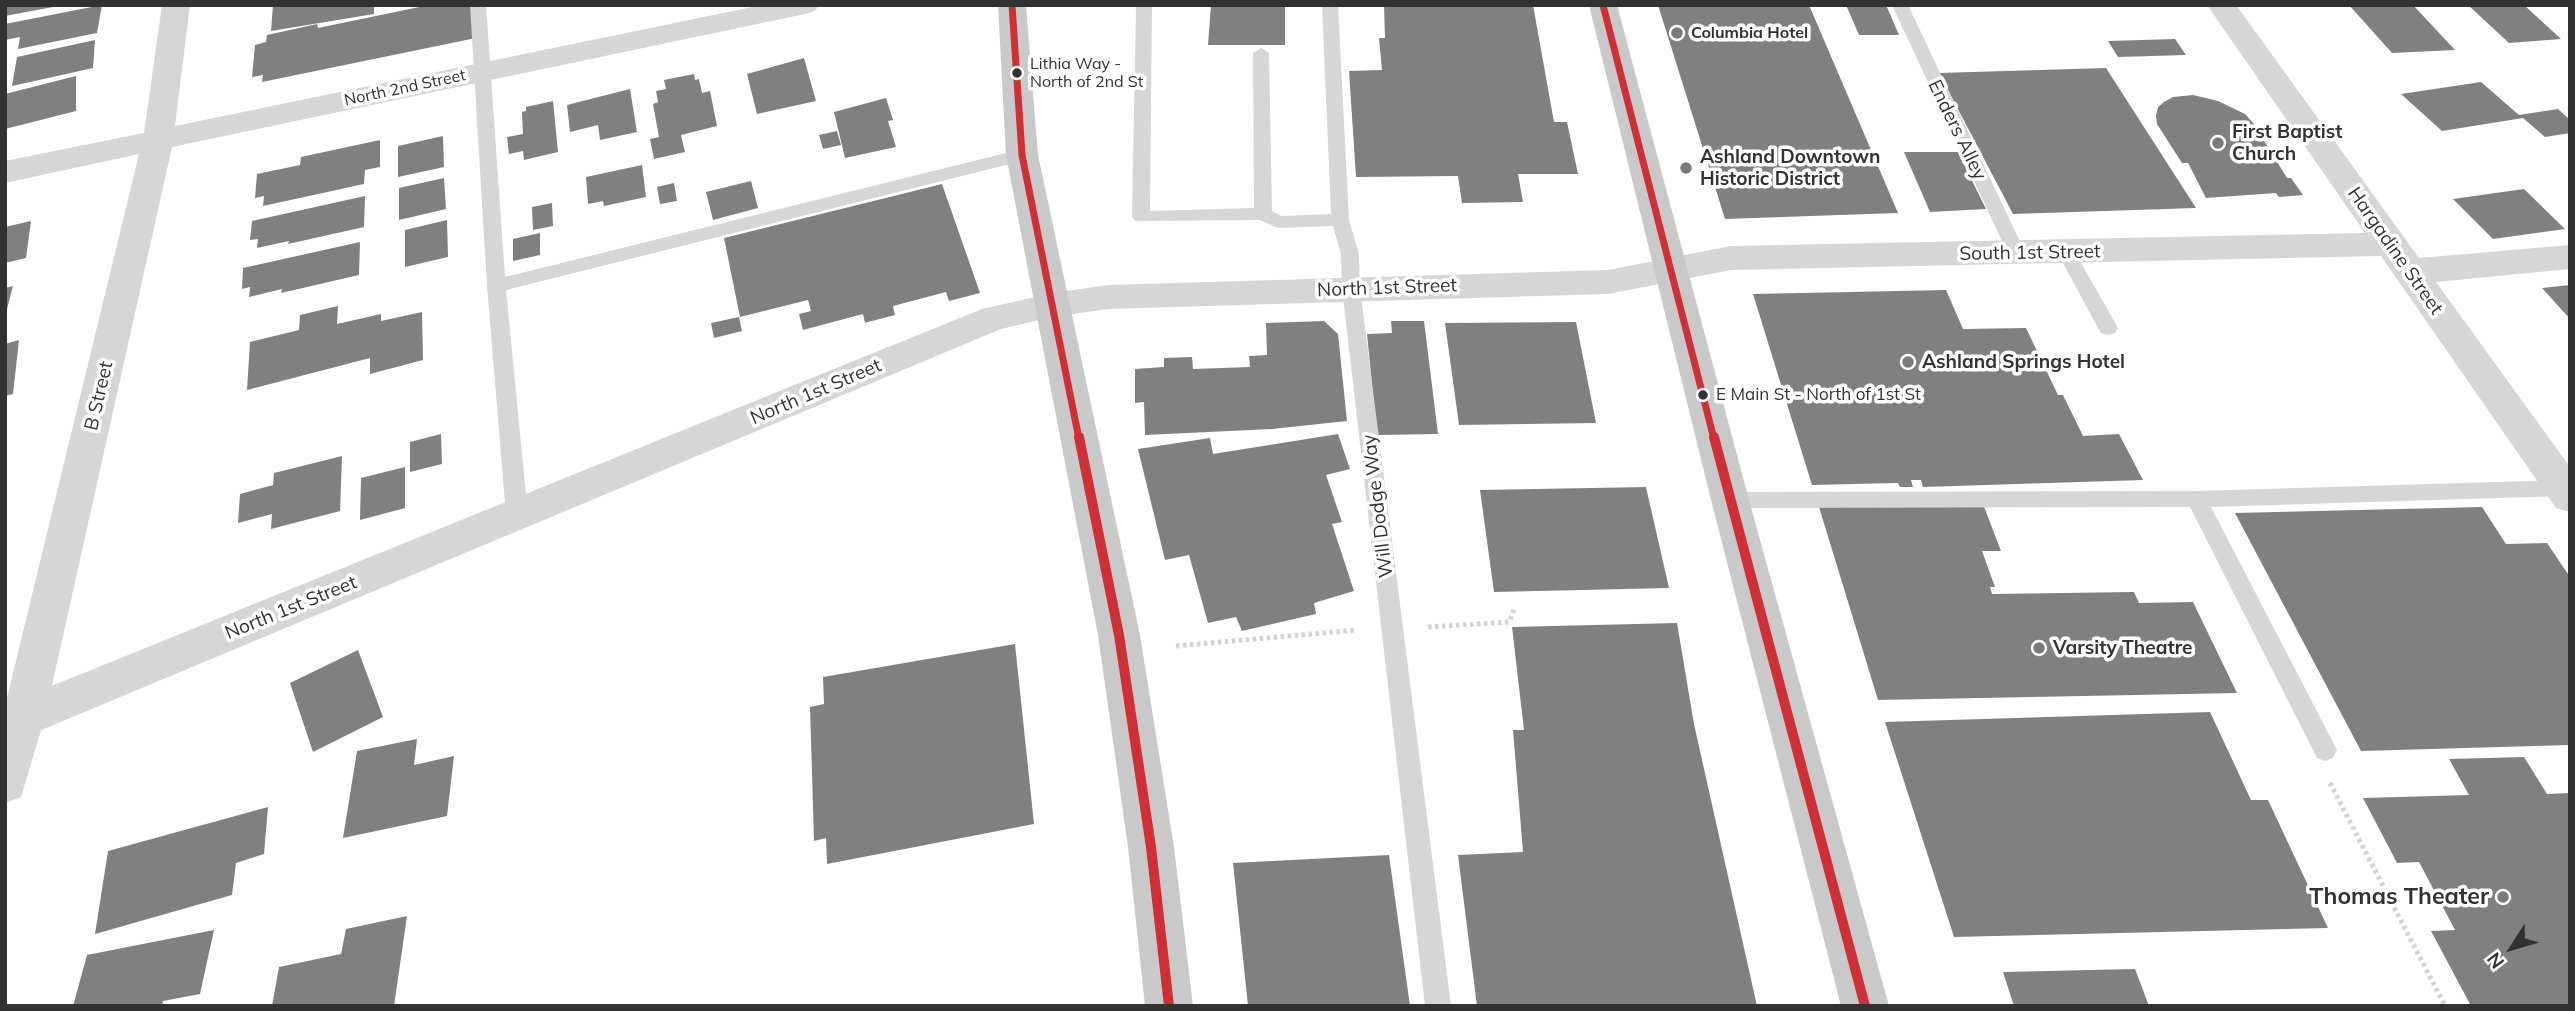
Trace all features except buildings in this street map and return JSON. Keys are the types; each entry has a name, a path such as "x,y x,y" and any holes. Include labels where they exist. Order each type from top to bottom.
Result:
{"main road":[{"path":"1012,5 1022,155 1119,635 1151,847 1169,1006"},
{"path":"1603,5 1730,500 1865,1006"}],"street":[{"name":"B Street","path":"5,783 15,718 158,141 176,5"},
{"name":"North 2nd Street","path":"5,172 806,5"},
{"name":"Hargadine Street","path":"2221,5 2567,492"},
{"name":"South 1st Street","path":"1672,270 1731,258 2066,252 2399,257 2438,270 2570,257"},
{"name":"North 1st Street","path":"15,718 994,318 1108,297 1608,282 1672,270"}],"lane":[{"path":"478,5 496,286 517,515"},
{"path":"1144,5 1141,217 1263,214 1278,222 1340,220"},
{"name":"Will Dodge Way","path":"1330,5 1340,220 1350,254 1351,288 1438,1006"},
{"name":"Enders Alley","path":"1900,5 2017,254"},
{"path":"1261,53 1263,214"},
{"path":"496,286 1022,155"},
{"path":"2066,252 2108,328"},
{"path":"1730,500 2196,499 2567,492"},
{"path":"2196,499 2325,750"}],"path":[{"path":"1176,646 1392,627 1509,622 1515,607"},
{"path":"2325,750 2323,770 2445,1006"}],"transit line":[{"path":"1012,5 1022,155 1119,635 1151,847 1169,1006"},
{"path":"1603,5 1730,500 1865,1006"}],"place":[{"name":"Columbia Hotel","path":"1677,33"},
{"name":"Lithia Way - North of 2nd St","path":"1017,73"},
{"name":"First Baptist Church","path":"2218,143"},
{"name":"Ashland Downtown Historic District","path":"1686,168"},
{"name":"Ashland Springs Hotel","path":"1908,362"},
{"name":"E Main St - North of 1st St","path":"1703,395"},
{"name":"Varsity Theatre","path":"2039,648"},
{"name":"Thomas Theater","path":"2503,897"}]}
